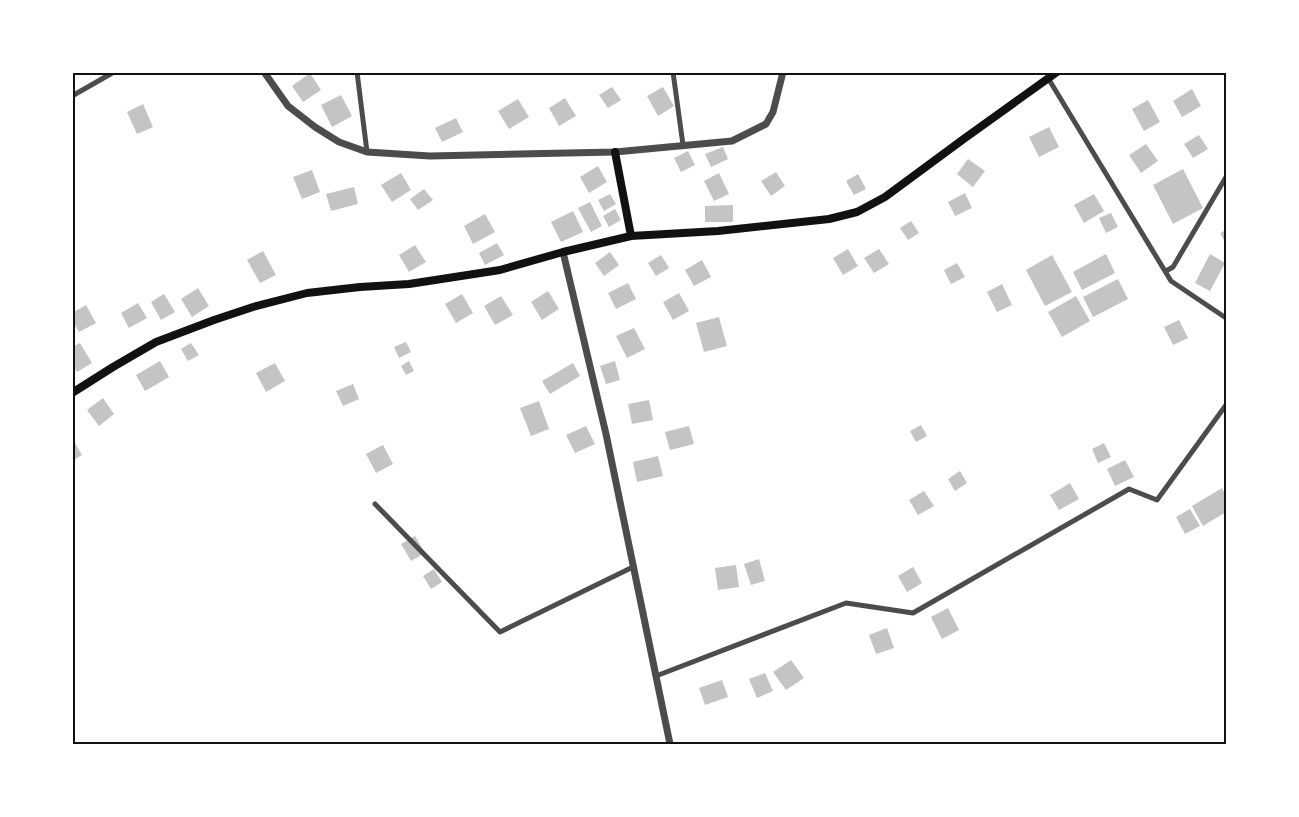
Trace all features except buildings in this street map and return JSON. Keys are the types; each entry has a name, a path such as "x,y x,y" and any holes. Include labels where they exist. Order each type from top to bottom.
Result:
{"main road":[{"path":"72,393 156,342 252,307 307,294 360,287 409,284 500,270 563,252 632,236 718,231 829,219 857,212 885,197 1057,72"},
{"path":"615,152 632,236"}],"street":[{"path":"72,96 114,72"},
{"path":"264,72 288,106 315,127 339,142 367,152 430,156 615,152 732,141 766,124 773,112 783,72"},
{"path":"357,72 367,152"},
{"path":"674,72 684,145"},
{"path":"1048,78 1171,281 1226,318"},
{"path":"1166,272 1173,266 1226,177"},
{"path":"563,252 606,434 670,744"},
{"path":"656,676 846,604 913,612 1129,489 1157,500 1226,405"},
{"path":"375,504 500,632 634,567"}]}
